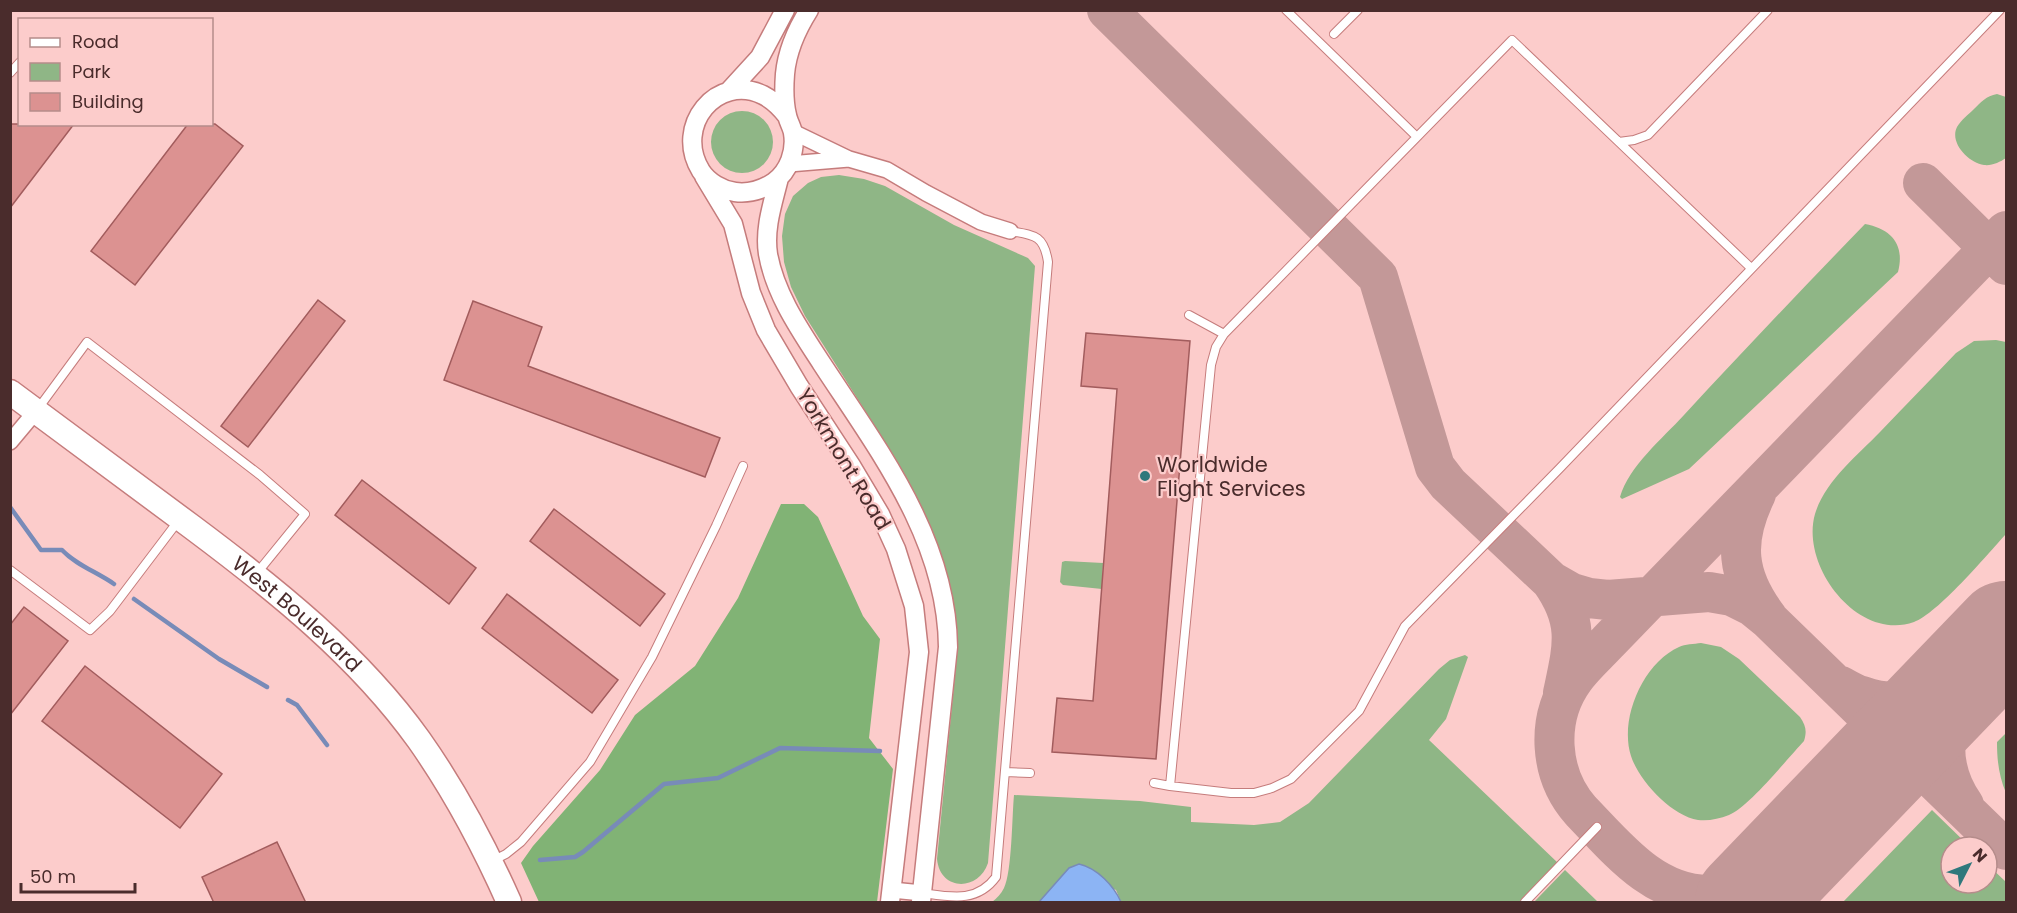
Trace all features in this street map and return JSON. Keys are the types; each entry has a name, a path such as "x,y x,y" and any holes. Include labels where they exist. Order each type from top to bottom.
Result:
{"main road":[{"name":"West Boulevard","path":"10,392 291,603 340,649 381,693 418,739 446,780 509,903"}],"street":[{"name":"Yorkmont Road","path":"786,10 760,57 728,92 712,100 700,112 693,127 691,144 695,161 733,224 751,293 766,330 880,514 896,549 914,606 919,652 891,896"},
{"name":"Yorkmont Road","path":"809,10 787,60 784,91 793,148 768,227 768,254 778,288 803,334 909,502 932,555 945,601 948,621 947,656 922,898"},
{"path":"728,92 745,90 762,94 776,103 790,124 849,159 887,170 981,222 1010,231"},
{"path":"704,176 717,186 733,192 749,192 765,188 784,171 849,159"},
{"path":"10,442 36,411"},
{"path":"891,896 922,898"}],"lane":[{"path":"1286,10 1417,137"},
{"path":"1334,34 1358,10"},
{"path":"1619,142 1648,135 1768,10"},
{"path":"1154,783 1231,793 1254,793 1291,779 1359,711 1405,626 2000,10"},
{"path":"1170,786 1211,365 1216,347 1224,334 1512,40 1751,268"},
{"path":"922,898 976,895 989,887 996,877 1048,262 1046,249 1041,241 1033,235 1010,231"},
{"path":"1189,315 1224,334"},
{"path":"36,411 87,342 260,475 305,514 255,575"},
{"path":"490,862 506,854 521,842 590,762 652,657 743,466"},
{"path":"10,570 90,630 110,612 180,518"},
{"path":"1005,772 1030,773"},
{"path":"1525,903 1597,827"}],"green space":[{"path":"1997,94 2006,97 2006,158 1990,165 1984,165 1972,160 1962,151 1958,146 1955,133 1961,122 1979,104"},
{"path":"742,111 764,120 773,142 764,164 742,173 720,164 711,142 720,120"},
{"path":"839,175 864,179 885,186 954,225 1028,258 1035,266 988,863 976,879 968,883 952,882 945,877 937,859 955,674 955,641 930,528 895,458 805,316 791,287 784,262 782,236 785,214 793,196 808,183 821,177"},
{"path":"1865,224 1883,230 1894,240 1900,254 1898,272 1689,469 1622,499 1620,497 1624,486 1647,453"},
{"path":"1974,341 2006,342 2006,534 1961,583 1924,617 1914,622 1893,625 1873,621 1854,610 1838,595 1825,576 1816,556 1813,534 1815,514 1820,502 1843,470 1956,353"},
{"path":"781,504 804,504 818,517 863,616 880,639 869,738 893,769 877,902 539,902 521,863 533,846 600,770 635,715 695,666 738,598"},
{"path":"1062,562 1103,563 1102,589 1063,585 1060,582"},
{"path":"1701,643 1721,647 1739,659 1800,717 1806,731 1804,741 1747,803 1729,815 1706,820 1698,820 1678,812 1658,796 1635,766 1628,741 1631,709 1645,679 1666,655 1681,646"},
{"path":"1465,655 1468,657 1446,719 1429,740 1558,863 1521,902 1121,902 1116,890 1069,868 1039,902 992,902 1002,892 1007,880 1014,795 1140,801 1191,807 1191,822 1254,825 1280,822 1309,803 1439,669 1450,660"},
{"path":"2006,733 2006,793 1999,768 1997,742"},
{"path":"1932,810 1958,835 1939,835 1939,895 1999,895 1999,875 2006,882 2006,902 1843,902"},
{"path":"1565,870 1598,902 1534,902"}],"water":[{"path":"1079,864 1092,869 1104,878 1121,902 1039,902 1069,868"}],"building":[{"path":"10,124 72,126 10,208"},
{"path":"215,124 243,146 135,285 91,251 186,126 213,126"},
{"path":"318,300 345,321 248,447 221,426"},
{"path":"473,301 542,327 528,366 720,438 705,477 444,380"},
{"name":"Worldwide Flight Services","path":"1086,333 1190,341 1156,759 1052,752 1057,698 1093,701 1117,389 1081,386"},
{"path":"362,480 476,568 449,604 335,515"},
{"path":"554,509 665,594 640,626 530,541"},
{"path":"507,594 618,680 592,713 482,628"},
{"path":"24,607 68,641 10,715 10,625"},
{"path":"85,666 222,774 180,828 42,721"},
{"path":"277,842 306,903 214,903 202,877"}],"waterway":[{"path":"10,507 41,550 62,550 74,560 114,584"},
{"path":"134,599 219,659 267,687"},
{"path":"288,700 297,705 327,745"},
{"path":"540,860 575,857 664,784 718,778 780,748 880,751"}],"taxiway":[{"path":"1107,10 1378,277 1435,467 1448,484 1551,581 1567,609 1572,635 1563,693"},
{"path":"1923,183 2006,265"},
{"path":"1776,872 1749,887 1722,895 1688,893 1653,878 1622,853 1570,797 1557,764 1555,729 1558,711 1574,679 1586,665 2006,231"},
{"path":"1756,494 1744,527 1741,558 1749,588 1768,618"},
{"path":"1551,581 1572,593 1589,598 1608,600 1709,592 1732,596 1752,606 2006,850"},
{"path":"1964,805 1954,788 1945,755 1946,738 1954,704 1970,671"},
{"path":"1841,686 1872,699 1895,702 1918,700 1940,693 1971,671"}],"runway":[{"path":"1747,902 2006,633"}],"place":[{"name":"Worldwide Flight Services","path":"1145,476"}]}
